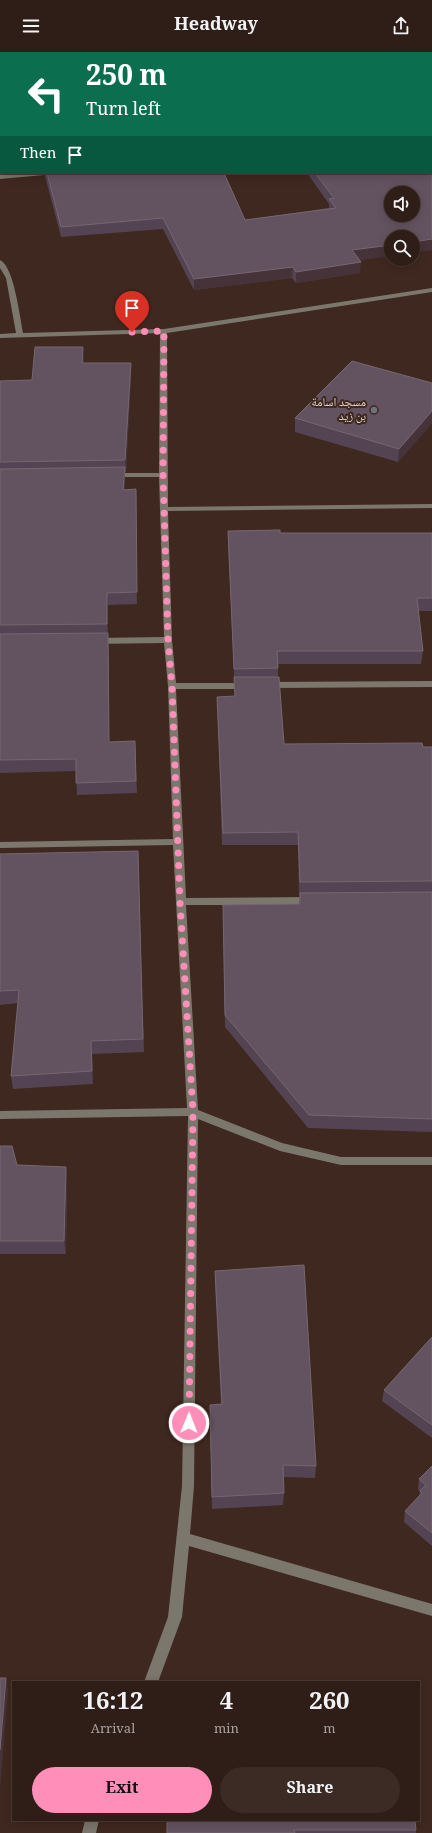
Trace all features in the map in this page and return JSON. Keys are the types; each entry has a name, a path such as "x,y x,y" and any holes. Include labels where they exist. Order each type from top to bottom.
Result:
{"street":[{"path":"0,177 33,174"},
{"path":"0,262 9,278 20,336"},
{"path":"0,336 164,331 432,290"},
{"path":"151,1681 175,1617 188,1486 193,1112 180,902 172,686 168,640 166,509 163,474 164,331"},
{"path":"101,476 163,474"},
{"path":"166,509 432,506"},
{"path":"84,641 168,640"},
{"path":"172,686 432,684"},
{"path":"0,845 178,842"},
{"path":"180,902 322,901"},
{"path":"0,1115 193,1112 280,1147 340,1161 432,1161"},
{"path":"183,1538 432,1610"},
{"path":"89,1833 92,1821"}],"building":[{"path":"47,174 224,174 245,220 336,208 329,199 334,198 316,174 432,174 432,239 420,241 420,230 384,230 384,246 352,250 361,262 296,272 293,267 194,279 163,218 61,227"},
{"path":"35,347 83,347 82,363 131,363 125,460 0,462 0,381 32,380"},
{"name":"مسجد اسامة بن زيد","path":"352,361 432,383 432,411 399,449 295,418"},
{"path":"125,467 123,490 136,489 137,592 107,593 107,624 0,625 0,469"},
{"path":"280,530 280,533 432,533 432,598 417,598 423,651 277,651 278,668 234,669 228,531"},
{"path":"108,633 109,742 135,741 136,781 76,783 76,759 0,760 0,634"},
{"path":"234,677 279,677 284,744 422,743 423,747 432,747 432,881 300,882 298,832 223,833 217,697 235,696"},
{"path":"138,851 143,1039 91,1041 92,1071 11,1076 19,990 0,991 0,854"},
{"path":"432,892 432,1119 309,1115 225,1015 223,905 300,904 300,893"},
{"path":"0,1146 12,1146 17,1165 66,1167 64,1241 0,1241"},
{"path":"304,1265 316,1466 283,1465 284,1493 212,1497 210,1405 222,1404 215,1271"},
{"path":"432,1337 432,1425 384,1390"},
{"path":"432,1466 432,1533 405,1511 422,1493 420,1491 426,1485 419,1479"},
{"path":"0,1678 6,1678 0,1750"},
{"path":"167,1821 415,1821 416,1830 294,1830 295,1833 167,1833"}],"place":[{"name":"مسجد اسامة بن زيد","path":"374,410"}],"route":[{"path":"132,332 164,331 163,474 166,509 168,640 172,686 180,902 193,1112 189,1423"}]}
